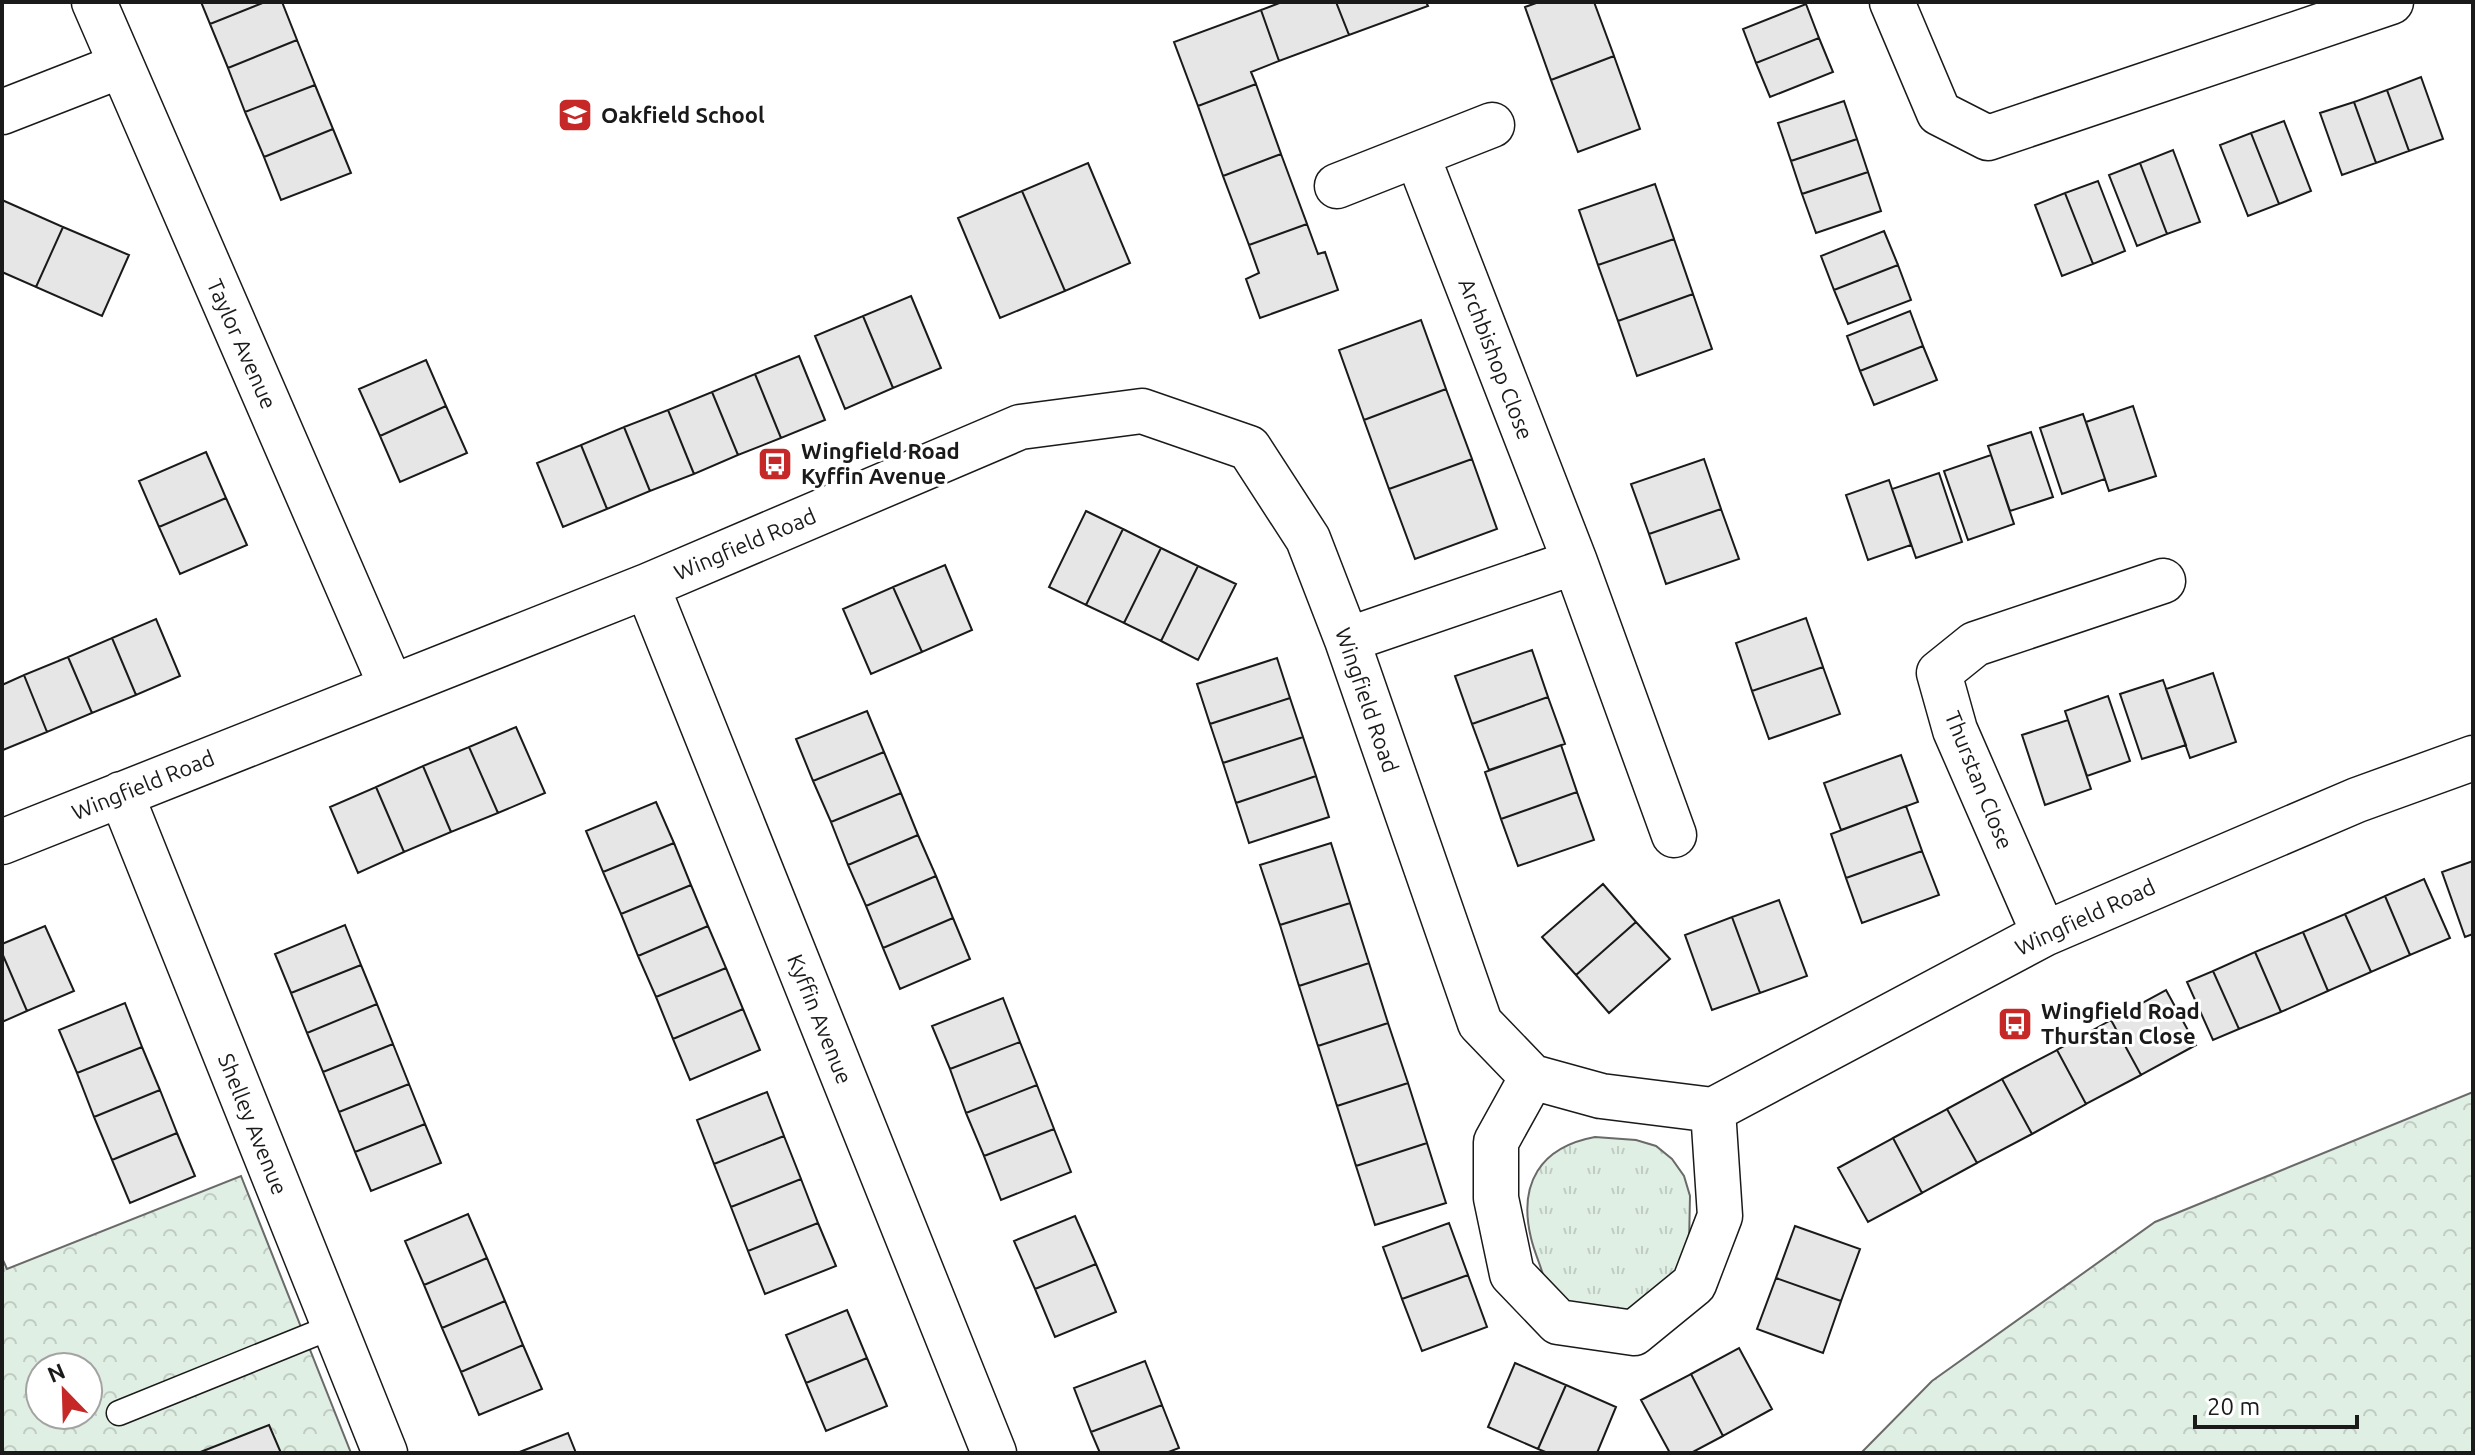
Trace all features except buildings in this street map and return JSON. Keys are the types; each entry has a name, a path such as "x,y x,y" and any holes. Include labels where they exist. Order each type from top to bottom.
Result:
{"street":[{"name":"Taylor Avenue","path":"94,2 391,686"},
{"path":"1892,2 1939,113 1988,138 2391,2"},
{"path":"2,112 120,66"},
{"path":"1337,186 1492,125"},
{"name":"Archbishop Close","path":"1417,155 1575,562 1674,835"},
{"name":"Wingfield Road","path":"2,842 647,586 1020,427 1142,411 1249,448 1308,539 1347,640 1480,1023 1532,1077"},
{"path":"1347,640 1575,562"},
{"name":"Thurstan Close","path":"2044,934 1955,730 1939,673 1975,644 2163,581"},
{"name":"Kyffin Avenue","path":"647,586 994,1453"},
{"name":"Wingfield Road","path":"1713,1110 2044,934 2357,800 2473,758"},
{"name":"Shelley Avenue","path":"121,794 385,1453"},
{"path":"1532,1077 1601,1096 1713,1110 1720,1216 1694,1284 1634,1333 1558,1322 1512,1274 1496,1198 1496,1142 1532,1077"}],"lane":[{"path":"119,1413 334,1326"}],"green space":[{"path":"2473,1092 2473,1453 1861,1453 1932,1381 2155,1222"},
{"path":"1595,1137 1636,1140 1656,1146 1672,1159 1684,1176 1690,1196 1689,1244 1675,1273 1651,1306 1595,1320 1546,1286 1533,1244 1528,1201 1531,1185 1547,1159 1560,1149"},
{"path":"241,1176 351,1453 2,1453 2,1258 7,1269"}],"place":[{"name":"Oakfield School","path":"575,115"},
{"name":"Wingfield Road Kyffin Avenue","path":"775,464"},
{"name":"Wingfield Road Thurstan Close","path":"2015,1024"}]}
